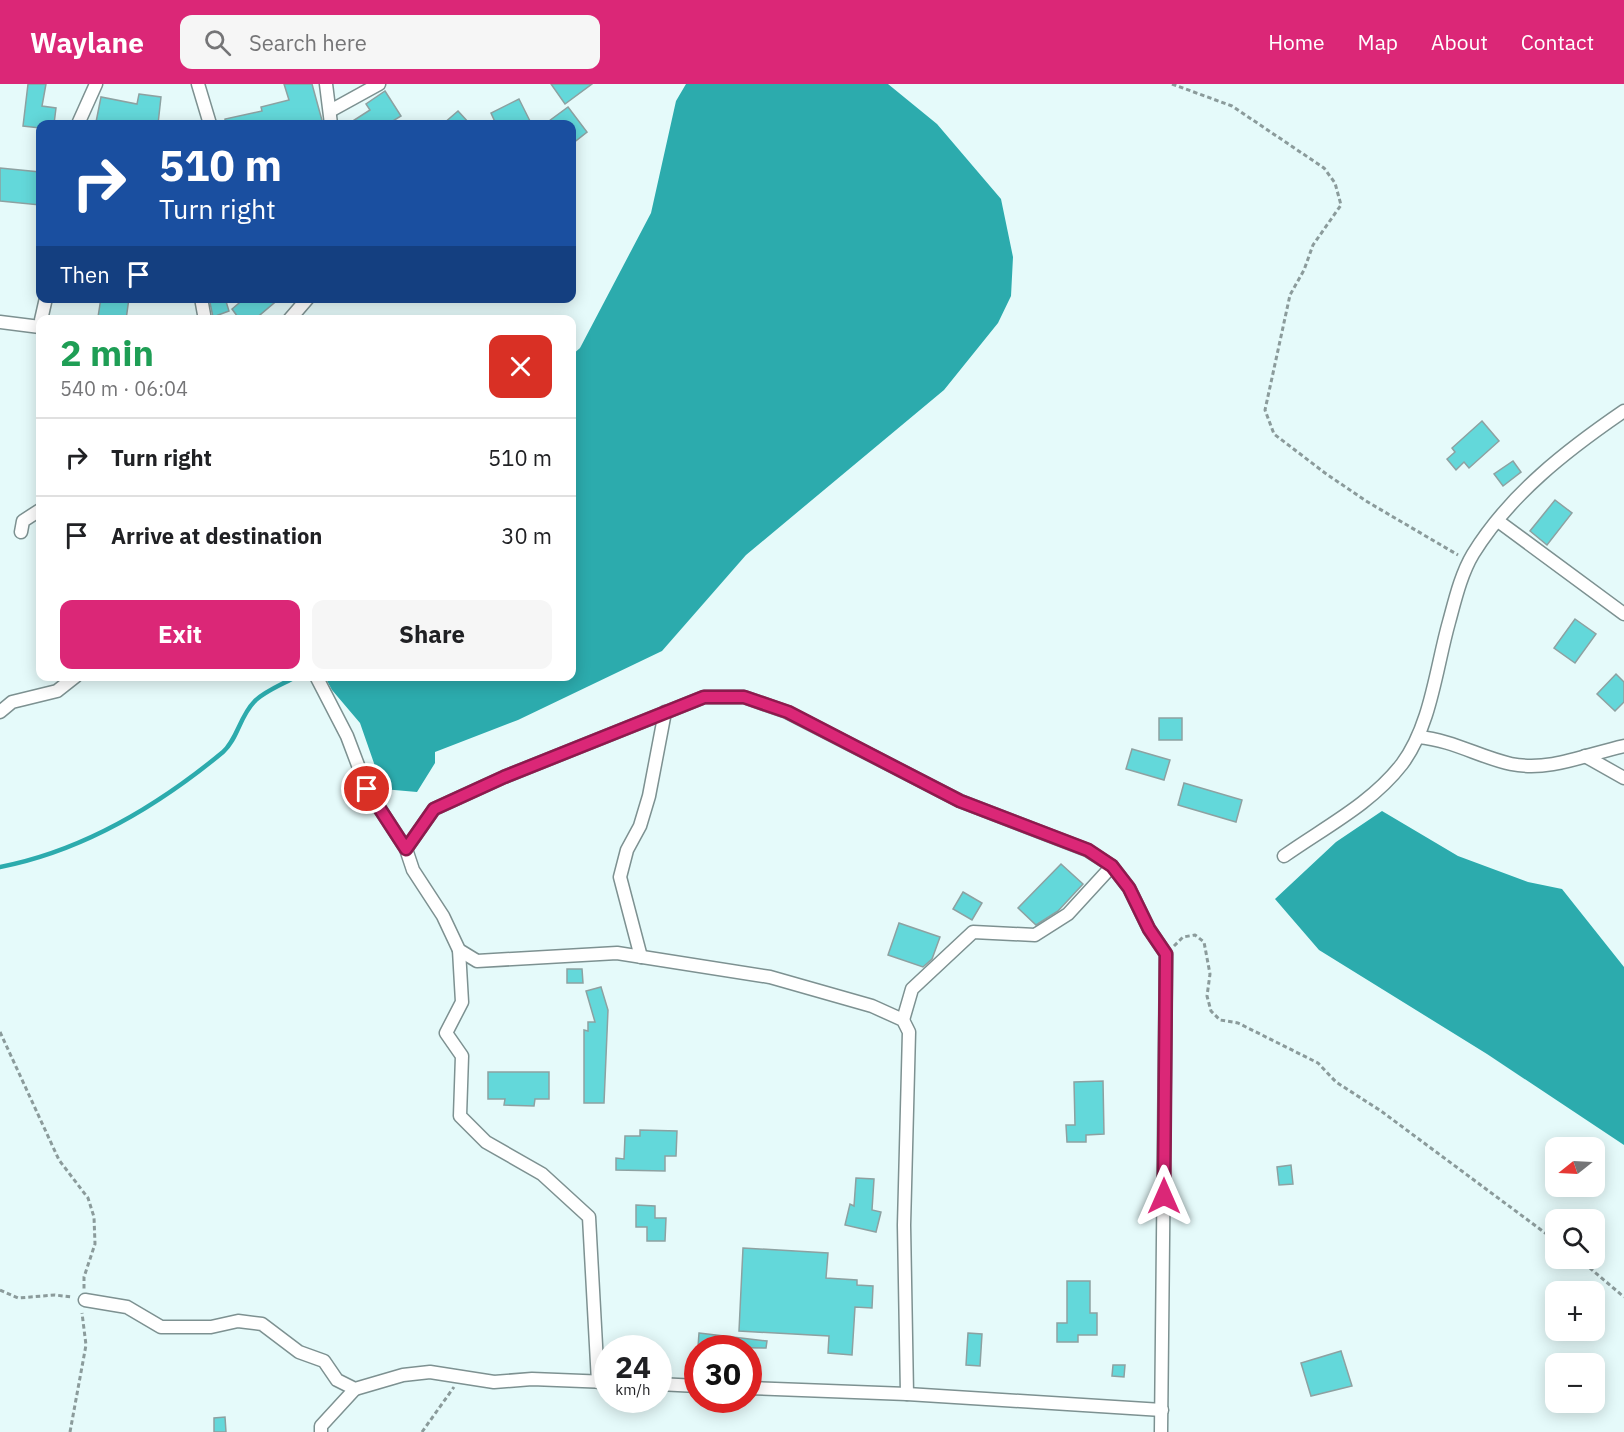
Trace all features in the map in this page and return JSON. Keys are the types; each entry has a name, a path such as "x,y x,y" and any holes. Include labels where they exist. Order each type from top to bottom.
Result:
{"street":[{"path":"80,120 96,84"},
{"path":"198,84 209,120"},
{"path":"326,84 331,120"},
{"path":"330,111 379,84"},
{"path":"293,315 304,303"},
{"path":"0,322 36,324"},
{"path":"1284,855 1359,807 1402,763 1418,738 1449,622 1469,563 1498,521 1556,460 1624,411"},
{"path":"21,532 23,521 36,513"},
{"path":"1498,521 1624,614"},
{"path":"0,712 12,702 57,691 70,681"},
{"path":"318,681 347,736 367,789 406,849 413,870 443,916 459,950 462,1002 447,1033 462,1056 460,1116 486,1142 542,1174 588,1217 599,1335"},
{"path":"406,849 434,809 504,777 704,697 744,697 788,712 960,801 1088,850 1112,866 1129,888 1149,929 1166,954 1161,1432"},
{"path":"641,957 620,878 627,849 640,826 649,796 665,712"},
{"path":"1418,738 1437,739 1511,764 1549,766 1624,746"},
{"path":"1585,756 1624,778"},
{"path":"903,1020 912,989 972,932 1035,935 1068,914 1112,866"},
{"path":"459,950 477,961 617,953 770,977 872,1006 903,1020 909,1032 904,1225 907,1394"},
{"path":"86,1300 127,1307 161,1327 211,1327 238,1321 262,1324 299,1352 324,1361 337,1380 355,1389"},
{"path":"321,1432 321,1426 355,1389 403,1375 430,1372 494,1382 532,1378 594,1381"},
{"path":"762,1389 907,1394 1162,1410"}],"path":[{"path":"1172,84 1232,106 1324,168 1335,183 1341,205 1325,224 1313,245 1304,270 1290,295 1283,319 1265,410 1274,434 1366,501 1469,563"},
{"path":"1166,954 1183,937 1195,935 1204,942 1210,975 1207,996 1210,1011 1220,1020 1238,1023 1318,1064 1336,1082 1381,1111 1545,1233"},
{"path":"0,1032 59,1160 88,1198 94,1217 95,1244 91,1263 84,1277 86,1300 80,1318 86,1346 70,1432"},
{"path":"1591,1269 1624,1297"},
{"path":"0,1290 18,1298 55,1295 86,1300"},
{"path":"422,1432 460,1376"}],"water":[{"path":"686,84 888,84 937,124 1001,199 1013,257 1011,296 998,323 944,390 746,555 662,651 518,720 435,752 435,763 417,792 383,789 360,723 327,681 576,681 576,352 580,348 651,213 676,101"},
{"path":"1382,811 1458,856 1528,882 1562,889 1624,967 1624,1145 1487,1054 1319,950 1275,899 1336,842"}],"building":[{"path":"28,84 46,84 42,106 56,108 54,120 36,120 36,128 23,126"},
{"path":"284,84 312,84 322,120 225,120 262,111 261,107 289,100"},
{"path":"551,84 592,84 565,104"},
{"path":"385,91 401,116 394,120 354,120 370,110 366,104"},
{"path":"139,94 161,97 158,120 96,120 101,97 137,104"},
{"path":"519,99 530,120 494,120 491,113"},
{"path":"568,107 587,132 576,141 576,120 550,120"},
{"path":"458,111 466,120 448,120"},
{"path":"0,168 36,172 36,205 0,201"},
{"path":"100,303 128,303 127,315 98,315"},
{"path":"210,303 227,303 229,311 213,315"},
{"path":"239,303 274,303 260,315 236,315 232,309"},
{"path":"1482,421 1499,441 1469,468 1464,462 1456,470 1447,459 1455,452 1452,448"},
{"path":"1513,461 1521,472 1503,486 1494,474"},
{"path":"1555,500 1572,513 1547,545 1530,531"},
{"path":"1575,619 1596,634 1575,663 1554,648"},
{"path":"1616,674 1624,682 1624,702 1615,711 1597,694"},
{"path":"1159,718 1182,718 1182,740 1159,740"},
{"path":"1132,749 1170,760 1164,780 1126,769"},
{"path":"1184,783 1242,800 1236,822 1178,805"},
{"path":"1061,864 1083,884 1058,911 1036,925 1018,908"},
{"path":"963,892 982,903 972,920 953,909"},
{"path":"899,923 940,937 932,959 923,967 888,955"},
{"path":"567,969 582,969 583,983 567,983"},
{"path":"601,987 608,1010 604,1103 584,1103 584,1030 588,1031 588,1022 595,1022 586,991"},
{"path":"488,1072 549,1072 549,1099 535,1099 534,1106 504,1105 505,1099 488,1099"},
{"path":"1103,1081 1104,1134 1086,1135 1086,1142 1067,1142 1066,1125 1075,1125 1074,1082"},
{"path":"640,1130 677,1131 676,1156 665,1156 665,1171 616,1170 616,1158 624,1159 625,1136 640,1136"},
{"path":"1291,1165 1293,1184 1279,1185 1277,1167"},
{"path":"856,1178 874,1179 872,1210 881,1212 876,1232 845,1225 850,1204 854,1206"},
{"path":"636,1205 655,1206 655,1218 666,1218 665,1241 647,1241 647,1227 636,1227"},
{"path":"743,1248 828,1253 826,1278 857,1280 857,1285 873,1286 872,1308 855,1307 852,1355 828,1353 829,1336 739,1331"},
{"path":"1067,1281 1090,1281 1090,1313 1097,1313 1097,1335 1078,1335 1078,1342 1057,1342 1057,1323 1067,1323"},
{"path":"968,1333 982,1334 980,1366 966,1365"},
{"path":"762,1340 767,1341 766,1348 762,1348"},
{"path":"1341,1351 1352,1386 1311,1396 1301,1363"},
{"path":"1113,1365 1125,1365 1124,1377 1112,1376"},
{"path":"225,1417 226,1432 214,1432 214,1418"}],"waterway":[{"path":"0,867 30,860 90,838 173,790 228,747 245,714 258,698 288,681"}],"route":[{"path":"367,789 406,849 434,809 504,777 704,697 744,697 788,712 911,773 960,801 1088,850 1112,866 1129,888 1149,929 1166,954 1164,1196"}]}
